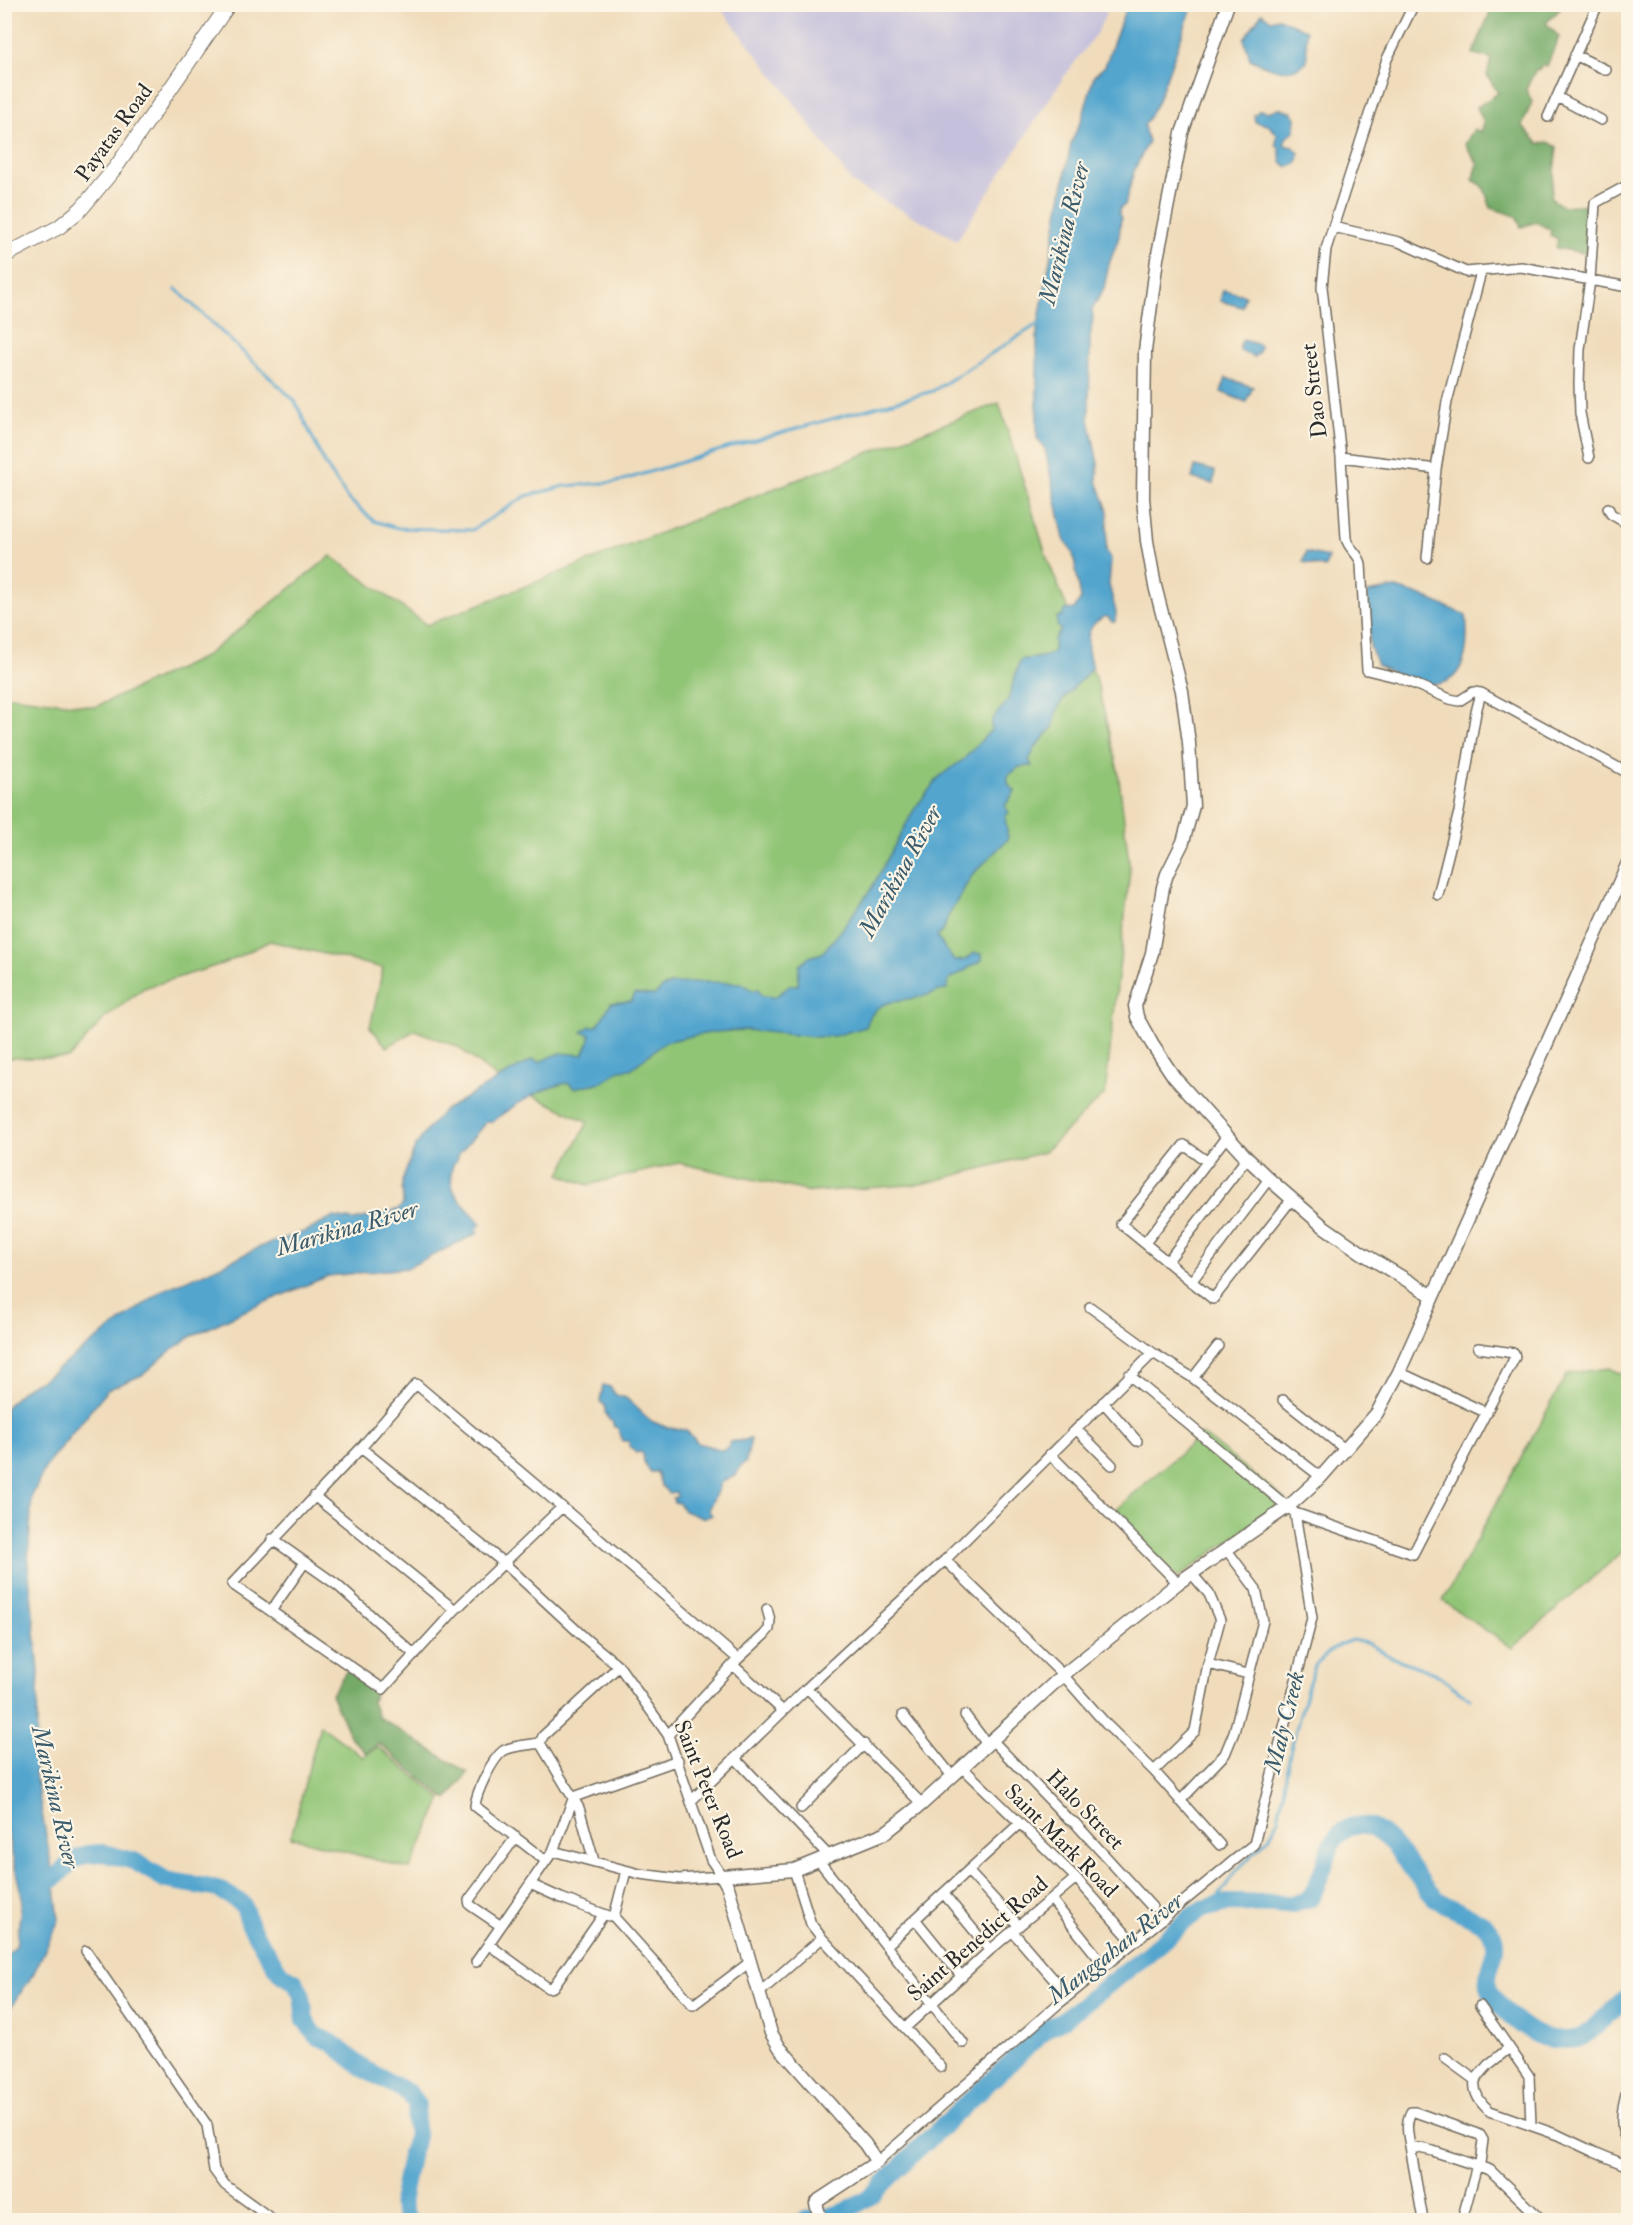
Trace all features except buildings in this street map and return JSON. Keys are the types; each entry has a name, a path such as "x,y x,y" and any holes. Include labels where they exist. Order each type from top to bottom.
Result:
{"main road":[{"name":"Payatas Road","path":"4,256 59,227 81,209 116,167 229,4"}],"street":[{"path":"1228,4 1176,155 1157,259 1144,351 1143,488 1147,541 1155,586 1182,691 1190,743 1193,806 1183,843 1163,887 1152,953 1135,1006 1137,1017 1174,1077 1247,1158 1323,1226 1362,1253 1433,1296"},
{"name":"Dao Street","path":"1414,4 1387,59 1326,249 1322,287 1341,457 1346,538 1359,555 1361,564 1366,670 1400,678 1459,701 1477,693"},
{"path":"1548,117 1597,5"},
{"path":"1575,55 1606,70"},
{"path":"1557,96 1601,120"},
{"path":"1589,458 1580,413 1579,384 1580,349 1590,280 1595,203 1629,185"},
{"path":"1333,227 1399,242 1466,272 1521,267 1629,287"},
{"path":"1427,558 1436,469 1448,402 1482,272"},
{"path":"1341,457 1436,469"},
{"path":"1608,508 1611,514 1629,524"},
{"path":"1438,895 1459,812 1476,712 1477,693 1629,773"},
{"path":"553,1851 626,1870 679,1879 794,1870 885,1833 922,1804 1063,1675 1178,1583 1226,1549 1292,1510 1377,1413 1399,1372 1629,863"},
{"path":"1145,1243 1227,1136"},
{"path":"1208,1162 1184,1145 1121,1224 1213,1299 1292,1199"},
{"path":"1167,1262 1247,1158"},
{"path":"1191,1282 1269,1179"},
{"path":"1090,1307 1153,1353 1193,1378 1321,1477"},
{"path":"1193,1378 1218,1346"},
{"path":"1129,1375 1292,1510 1413,1554 1515,1355 1478,1348"},
{"path":"691,1801 807,1688 945,1560 1153,1353"},
{"path":"1399,1372 1487,1413"},
{"path":"562,1507 455,1610 383,1689 232,1584 272,1539 361,1448 416,1384 562,1507 735,1662 783,1711"},
{"path":"1283,1400 1346,1450"},
{"path":"1103,1402 1137,1441"},
{"path":"1077,1430 1112,1465"},
{"name":"Saint Peter Road","path":"361,1448 504,1563 587,1640 619,1666 668,1735 711,1860 728,1887 771,2032 780,2048 865,2144 877,2162"},
{"path":"1050,1454 1178,1583"},
{"path":"314,1496 455,1610"},
{"path":"821,2220 816,2204 819,2200 877,2162 1068,1996 1254,1844 1312,1618 1292,1510"},
{"path":"272,1539 337,1584 415,1655"},
{"path":"1180,1801 1225,1754 1234,1732 1263,1621 1256,1589 1226,1549"},
{"path":"945,1560 1063,1675 1220,1845"},
{"path":"271,1611 305,1562"},
{"path":"1154,1771 1196,1731 1208,1664 1220,1620 1209,1594 1192,1574"},
{"path":"668,1735 735,1662 769,1629 770,1620 767,1609"},
{"path":"1208,1664 1248,1674"},
{"path":"540,1743 543,1736 619,1666"},
{"path":"807,1688 922,1804"},
{"path":"903,1715 952,1776"},
{"name":"Halo Street","path":"965,1715 989,1742 1068,1819 1075,1823 1152,1907"},
{"path":"540,1743 574,1797 594,1861"},
{"path":"540,1743 503,1752 491,1767 475,1806 546,1861"},
{"path":"801,1809 864,1744"},
{"path":"735,1758 824,1859 963,2043"},
{"path":"476,1962 553,1851 574,1797 678,1760"},
{"name":"Saint Mark Road","path":"962,1767 1076,1878 1133,1942"},
{"path":"887,1945 1019,1824"},
{"path":"501,1926 470,1905 469,1900 516,1837"},
{"path":"626,1870 614,1917 693,2005 750,1962"},
{"path":"794,1870 811,1924 941,2067"},
{"path":"968,1871 1068,1996"},
{"name":"Saint Benedict Road","path":"905,2028 1015,1928 1076,1878"},
{"path":"530,1884 614,1917"},
{"path":"944,1894 990,1950"},
{"path":"1051,1899 1105,1966"},
{"path":"488,1944 548,1988 553,1987 604,1914"},
{"path":"916,1920 962,1977"},
{"path":"759,1993 822,1938"},
{"path":"86,1951 207,2125 214,2170 225,2185 273,2220"},
{"path":"1480,2006 1529,2076 1531,2125"},
{"path":"1509,2048 1488,2065 1475,2080 1479,2100 1490,2111 1531,2125 1629,2166"},
{"path":"1445,2058 1475,2080"},
{"path":"1629,2087 1624,2100 1624,2138 1629,2142"},
{"path":"1423,2220 1407,2129 1411,2112 1479,2135 1483,2140 1480,2163 1477,2165 1462,2220"},
{"path":"1410,2146 1433,2151 1490,2170 1542,2220"}],"shaded area":[{"path":"718,5 1110,5 1098,31 1064,77 957,240 853,184 783,88"}],"green space":[{"path":"1493,5 1564,5 1546,23 1559,37 1547,66 1542,65 1539,70 1536,69 1526,89 1532,102 1522,126 1539,144 1548,142 1557,147 1551,198 1562,206 1591,204 1590,254 1556,248 1558,239 1550,235 1551,230 1536,222 1521,227 1516,216 1491,208 1483,186 1473,180 1478,164 1465,144 1474,129 1481,132 1484,123 1477,107 1498,93 1487,75 1491,58 1473,54"},
{"path":"999,403 1047,558 1097,682 1118,771 1130,870 1105,1094 1044,1152 922,1184 811,1192 679,1163 587,1185 560,1174 588,1122 497,1078 458,1047 415,1030 387,1047 370,1027 383,968 270,941 225,963 144,988 104,1019 69,1058 5,1058 5,695 95,707 204,657 331,556 427,625 731,505"},
{"path":"1609,1368 1628,1377 1628,1547 1512,1648 1443,1601 1567,1374"},
{"path":"1202,1434 1286,1500 1177,1578 1113,1512"},
{"path":"348,1669 376,1685 372,1702 378,1717 468,1773 447,1800 378,1743 367,1754 351,1738 331,1694"},
{"path":"320,1725 363,1757 378,1747 442,1799 410,1869 291,1837"}],"water":[{"name":"Marikina River","path":"1127,5 1193,5 1157,103 1144,126 1148,142 1134,171 1125,205 1120,208 1119,237 1109,264 1104,288 1092,310 1089,419 1098,464 1097,481 1108,511 1106,550 1111,559 1109,585 1116,612 1115,622 1108,617 1103,617 1089,632 1089,656 1093,667 1062,701 1054,726 1036,747 1029,760 1032,766 1019,767 1008,776 1008,784 1015,791 1005,806 1009,813 1005,816 1008,839 972,875 947,918 944,930 937,937 954,961 965,960 974,953 982,954 982,960 949,980 947,989 924,996 889,1002 875,1010 866,1027 834,1036 815,1037 745,1030 687,1037 665,1042 631,1069 620,1070 602,1082 575,1088 567,1083 537,1093 493,1121 487,1121 453,1164 451,1175 454,1191 481,1224 477,1228 478,1233 407,1268 328,1276 242,1312 192,1336 170,1351 144,1374 107,1390 46,1466 32,1496 28,1564 39,1671 35,1774 59,1920 34,1973 5,2016 5,1957 16,1946 22,1898 4,1819 5,1408 27,1388 42,1380 163,1290 267,1244 309,1230 334,1217 353,1220 399,1209 403,1204 402,1181 415,1147 443,1111 533,1059 539,1062 560,1053 583,1055 590,1035 582,1032 590,1026 598,1025 611,1003 631,1001 635,994 655,995 663,987 672,984 741,983 754,991 758,989 762,996 775,997 791,985 798,985 799,966 807,958 822,953 840,932 871,889 915,808 940,776 964,759 991,730 992,720 1008,700 1020,660 1042,657 1054,651 1054,639 1061,630 1057,625 1057,617 1062,616 1065,610 1074,609 1081,599 1073,553 1064,539 1045,449 1037,438 1037,331 1071,143 1083,116 1094,76 1105,66"},
{"path":"1262,13 1271,20 1279,18 1306,30 1307,61 1301,66 1279,70 1250,59 1244,39"},
{"path":"1279,108 1292,112 1296,118 1295,130 1286,138 1284,145 1293,147 1299,156 1296,163 1288,167 1281,162 1279,147 1276,145 1277,134 1268,125 1255,122 1254,115 1260,110 1268,112"},
{"path":"1223,290 1245,295 1242,307 1220,301"},
{"path":"1243,340 1260,345 1259,352 1254,357 1240,351 1240,344"},
{"path":"1226,378 1253,387 1246,402 1221,392"},
{"path":"1195,466 1215,471 1213,484 1192,478"},
{"path":"1306,552 1328,557 1325,568 1303,562"},
{"path":"1396,588 1466,615 1466,652 1463,663 1450,680 1439,684 1418,683 1377,665 1370,646 1367,593"},
{"path":"603,1385 610,1387 616,1395 626,1398 651,1421 668,1428 686,1430 698,1443 722,1450 728,1447 730,1442 751,1439 746,1462 739,1468 736,1476 722,1481 708,1510 712,1515 702,1518 684,1511 679,1503 674,1502 673,1499 677,1497 676,1493 668,1493 661,1485 657,1472 650,1472 644,1462 643,1454 636,1453 629,1446 629,1441 623,1441 617,1427 614,1427 612,1421 609,1420 605,1406 600,1401"}],"waterway":[{"path":"176,289 295,401 325,464 348,499 374,521 398,528 472,530 526,496 565,486 617,482 737,445 933,391 1041,322"},
{"name":"Maly Creek","path":"1212,1906 1235,1872 1269,1838 1278,1819 1291,1748 1309,1682 1316,1664 1328,1653 1352,1640 1370,1644 1391,1657 1435,1673 1470,1699"},
{"name":"Manggahan River","path":"806,2220 845,2212 872,2195 1047,2028 1064,2019 1144,1957 1190,1917 1203,1909 1227,1903 1294,1904 1310,1899 1333,1841 1348,1828 1361,1825 1374,1829 1397,1850 1435,1898 1488,1927 1495,1939 1488,1979 1491,1993 1511,2016 1536,2034 1553,2039 1580,2038 1628,1997"},
{"name":"Manggahan River","path":"54,1879 73,1860 87,1854 103,1853 134,1861 166,1880 218,1889 243,1904 250,1925 263,1947 281,1974 295,1982 302,1996 305,2020 316,2036 331,2042 364,2069 409,2093 417,2105 415,2121 417,2136 410,2156 401,2203 406,2218 409,2220"}]}
